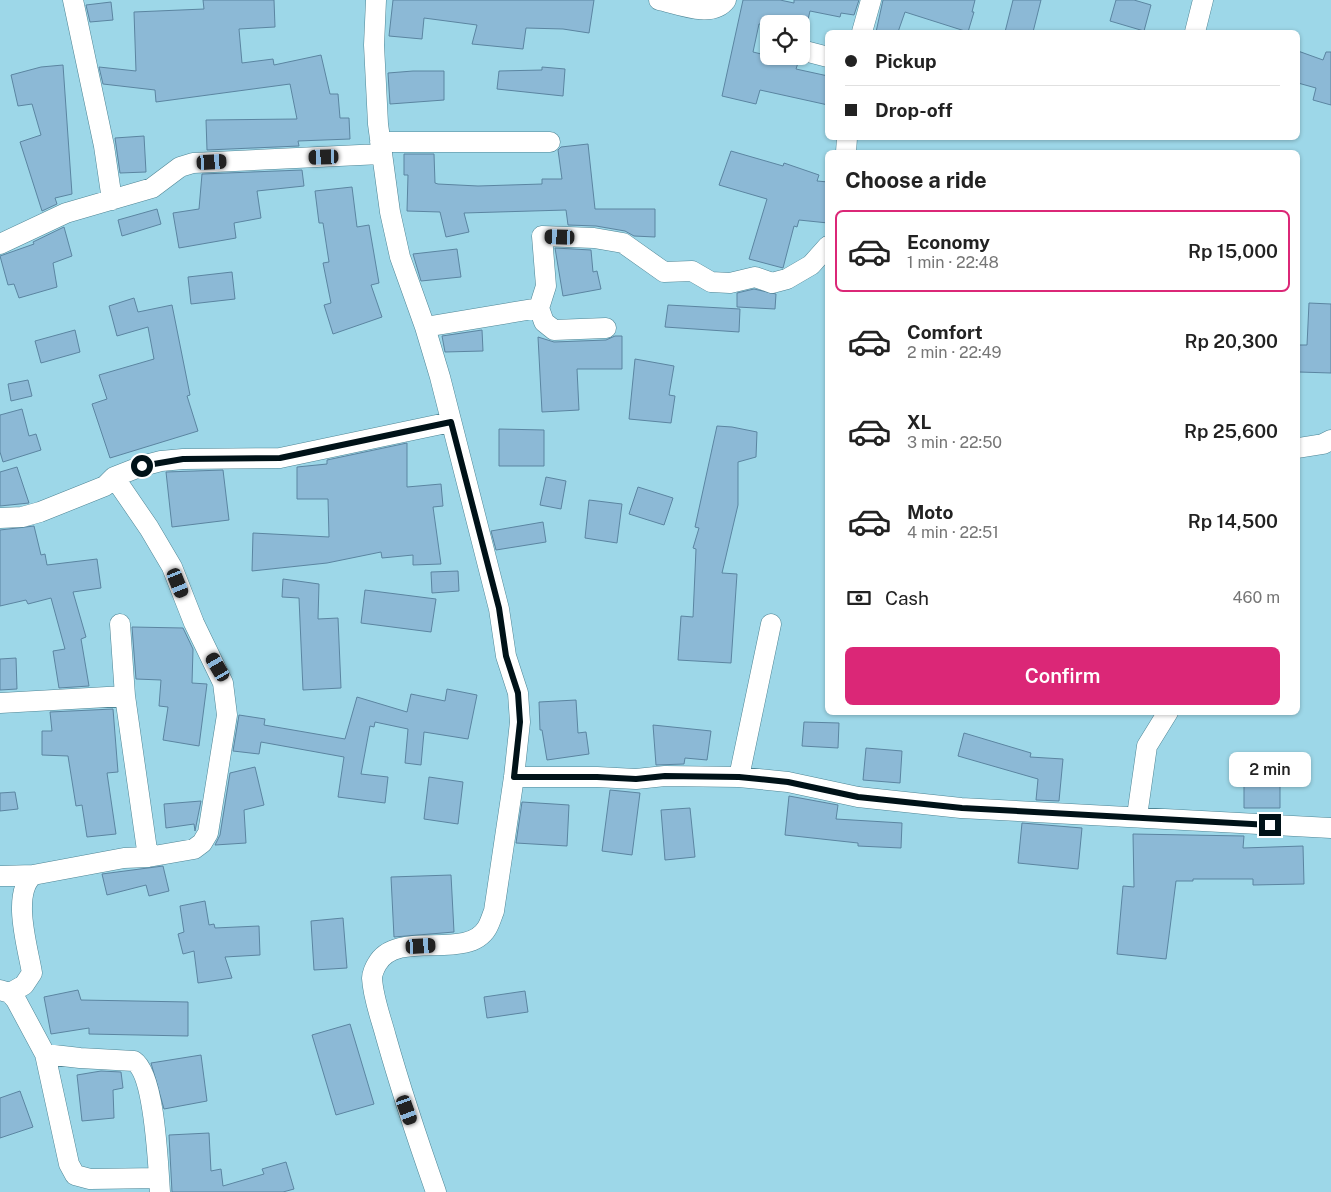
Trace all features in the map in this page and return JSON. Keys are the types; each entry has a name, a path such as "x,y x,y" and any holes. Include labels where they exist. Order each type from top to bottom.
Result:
{"street":[{"path":"72,0 104,146 112,200"},
{"path":"376,0 375,76 381,148 390,212 400,257 425,326 499,608 506,656 518,693 520,722 514,777 494,911 487,930 476,939 461,943 405,947 391,951 376,964 372,976 376,999 407,1110 436,1192"},
{"path":"659,0 708,10 718,8 726,0"},
{"path":"863,30 871,0"},
{"path":"1196,30 1203,0"},
{"path":"810,52 825,56"},
{"path":"0,244 66,214 152,188 180,167 193,163 381,148 550,142"},
{"path":"606,328 554,330 544,322 539,308 546,286 542,236 594,238 623,243 664,272 692,271 711,282 730,283 756,278 772,283 787,279 811,265 825,249"},
{"path":"425,326 539,308"},
{"path":"0,518 22,517 40,512 104,486 114,477 161,461 280,458 451,422"},
{"path":"1300,448 1323,444 1331,440"},
{"path":"0,876 32,876 124,858 148,857 194,849 202,843 208,833 225,734 226,698 218,667 203,642 172,568 149,528 114,477"},
{"path":"120,624 125,696 148,857"},
{"path":"739,777 771,624"},
{"path":"0,703 125,696"},
{"path":"1137,816 1148,746 1166,715"},
{"path":"514,777 636,779 665,776 739,777 788,782 858,797 962,808 1331,828"},
{"path":"32,876 27,880 22,891 21,905 32,973 24,985 5,992 45,1054 69,1164 74,1175 90,1180 160,1185 156,1131 146,1080 139,1065 134,1061 45,1054"}],"building":[{"path":"203,0 274,0 275,27 239,29 242,63 273,59 274,65 321,55 330,94 338,94 340,118 349,118 350,139 298,141 299,146 207,150 206,120 297,119 290,84 156,102 155,90 103,84 99,67 136,71 134,12 204,9"},
{"path":"393,0 594,0 589,33 563,29 526,28 523,49 472,44 477,25 424,18 422,39 389,36"},
{"path":"743,0 780,0 794,3 794,0 859,0 854,15 841,13 840,17 810,11 809,15 760,15 760,24 753,52 760,54 760,65 797,65 796,69 825,75 825,104 760,90 756,104 722,96"},
{"path":"883,0 975,0 972,12 974,12 969,30 962,30 905,12 899,30 876,30"},
{"path":"1013,0 1041,0 1034,30 1006,30"},
{"path":"1116,0 1134,0 1151,5 1144,30 1110,21"},
{"path":"111,2 113,20 90,22 86,5"},
{"path":"1300,52 1323,60 1326,52 1331,52 1331,105 1313,100 1316,88 1300,84"},
{"path":"63,65 72,194 55,198 57,204 42,211 20,142 41,135 32,104 18,106 11,75 41,67"},
{"path":"542,67 565,69 563,96 497,89 499,71 542,70"},
{"path":"444,71 444,100 390,104 388,73"},
{"path":"144,136 146,172 120,173 115,138"},
{"path":"588,144 595,209 655,209 655,237 634,236 625,231 596,226 568,225 566,210 464,213 469,232 446,237 440,212 407,211 408,175 404,175 404,154 434,154 435,183 438,184 478,186 542,184 542,179 562,179 558,150 561,147"},
{"path":"731,151 783,166 784,163 819,175 817,181 825,182 825,223 799,220 797,227 794,226 783,268 749,259 767,199 719,185"},
{"path":"302,170 304,186 257,191 261,218 234,223 236,238 179,248 173,213 199,209 202,174"},
{"path":"352,187 357,227 369,225 379,283 371,285 382,317 333,334 324,305 331,303 323,263 329,262 323,223 319,223 315,191"},
{"path":"157,209 161,224 122,236 118,220"},
{"path":"64,227 72,256 53,263 57,287 19,298 14,284 8,285 0,256 34,244 33,242"},
{"path":"555,248 591,250 593,272 597,271 601,289 563,296"},
{"path":"457,249 461,277 421,281 413,254"},
{"path":"232,272 235,299 191,304 188,277"},
{"path":"754,289 776,294 775,309 737,307 737,293"},
{"path":"134,298 138,312 172,305 190,395 187,396 198,431 110,458 92,404 107,399 99,375 154,359 148,327 117,336 109,306"},
{"path":"1309,303 1331,304 1331,373 1300,372 1300,345 1307,345"},
{"path":"668,305 740,309 739,332 665,327"},
{"path":"75,330 80,352 41,363 35,341"},
{"path":"482,330 483,351 445,352 442,336"},
{"path":"615,336 622,336 622,369 577,369 579,410 542,412 538,337 554,342 606,340"},
{"path":"635,359 674,366 669,395 675,396 671,423 629,419"},
{"path":"28,380 32,396 11,401 8,384"},
{"path":"22,409 29,436 36,434 41,450 3,462 0,452 0,415"},
{"path":"717,426 757,432 756,457 738,462 738,505 722,573 737,574 731,663 678,660 681,616 693,617 696,549 693,548 699,528 695,527"},
{"path":"499,429 544,430 544,466 499,466"},
{"path":"407,443 407,487 441,484 443,506 433,507 441,564 413,565 413,555 382,558 381,552 327,563 252,571 253,533 329,537 328,499 297,499 297,467 327,464 327,460"},
{"path":"17,467 29,503 0,506 0,472"},
{"path":"223,470 229,520 172,527 166,472"},
{"path":"546,477 566,481 561,509 540,505"},
{"path":"638,487 673,498 664,525 629,514"},
{"path":"589,500 622,504 617,543 585,538"},
{"path":"543,522 546,542 496,550 491,531"},
{"path":"34,526 41,555 45,554 47,565 97,559 101,588 73,592 86,637 81,639 89,686 59,688 53,651 65,649 51,598 28,604 26,600 0,606 0,530"},
{"path":"458,571 459,591 432,593 431,572"},
{"path":"283,579 319,584 318,619 338,618 341,688 303,690 299,598 282,597"},
{"path":"365,590 436,599 431,632 361,623"},
{"path":"132,627 183,628 193,649 192,683 207,684 199,746 163,740 168,707 159,706 161,680 136,679"},
{"path":"16,658 17,689 0,690 0,659"},
{"path":"447,689 477,695 468,739 424,732 421,765 405,763 408,729 375,722 374,727 370,726 361,774 388,777 385,803 338,797 344,757 261,742 259,754 233,751 239,715 265,719 264,725 345,739 357,697 407,712 411,694 445,701"},
{"path":"576,700 578,733 586,732 589,754 547,760 542,730 540,730 539,702"},
{"path":"113,709 118,772 107,773 116,834 87,837 82,805 76,806 68,756 42,755 42,731 52,731 50,712"},
{"path":"804,722 839,723 838,748 802,746"},
{"path":"653,725 711,731 707,760 685,758 684,764 656,765"},
{"path":"964,733 1031,753 1030,757 1063,759 1059,801 1036,800 1038,779 958,756"},
{"path":"866,748 902,751 900,783 863,780"},
{"path":"255,767 264,805 244,810 246,843 215,845 220,835 230,773"},
{"path":"429,777 463,782 458,824 424,819"},
{"path":"1244,786 1280,786 1280,808 1244,808"},
{"path":"610,790 640,793 632,855 602,851"},
{"path":"15,792 18,809 0,811 0,793"},
{"path":"789,796 838,805 836,819 902,823 901,848 858,846 858,843 785,835"},
{"path":"201,801 195,831 194,824 166,828 164,804"},
{"path":"522,802 569,805 567,846 516,843"},
{"path":"690,808 695,857 665,860 661,810"},
{"path":"1022,823 1082,828 1078,869 1018,863"},
{"path":"1133,834 1244,836 1243,848 1303,846 1304,884 1253,885 1253,879 1193,879 1193,881 1176,881 1166,959 1117,954 1123,886 1134,887"},
{"path":"163,866 169,891 149,896 146,885 107,895 102,874"},
{"path":"451,875 454,932 394,937 391,877"},
{"path":"205,901 209,925 214,924 215,928 259,926 260,955 225,957 232,978 198,983 194,951 183,954 178,934 184,932 180,906"},
{"path":"343,918 347,968 314,970 311,921"},
{"path":"78,990 81,1000 188,1002 188,1036 89,1034 89,1028 51,1034 44,997"},
{"path":"525,991 528,1012 487,1018 484,997"},
{"path":"350,1024 374,1104 336,1115 312,1035"},
{"path":"201,1055 207,1101 164,1109 151,1063"},
{"path":"101,1071 121,1072 123,1088 113,1090 114,1118 82,1121 77,1075"},
{"path":"20,1091 33,1127 0,1138 0,1098"},
{"path":"209,1133 211,1171 221,1169 223,1186 264,1174 262,1169 286,1162 294,1189 283,1192 172,1192 169,1135"}],"route":[{"path":"142,466 161,461 183,459 240,460 280,458 451,422 499,608 506,656 518,693 520,722 514,777 636,779 665,776 757,778 788,782 858,797 962,808 1137,816 1270,825"}]}
